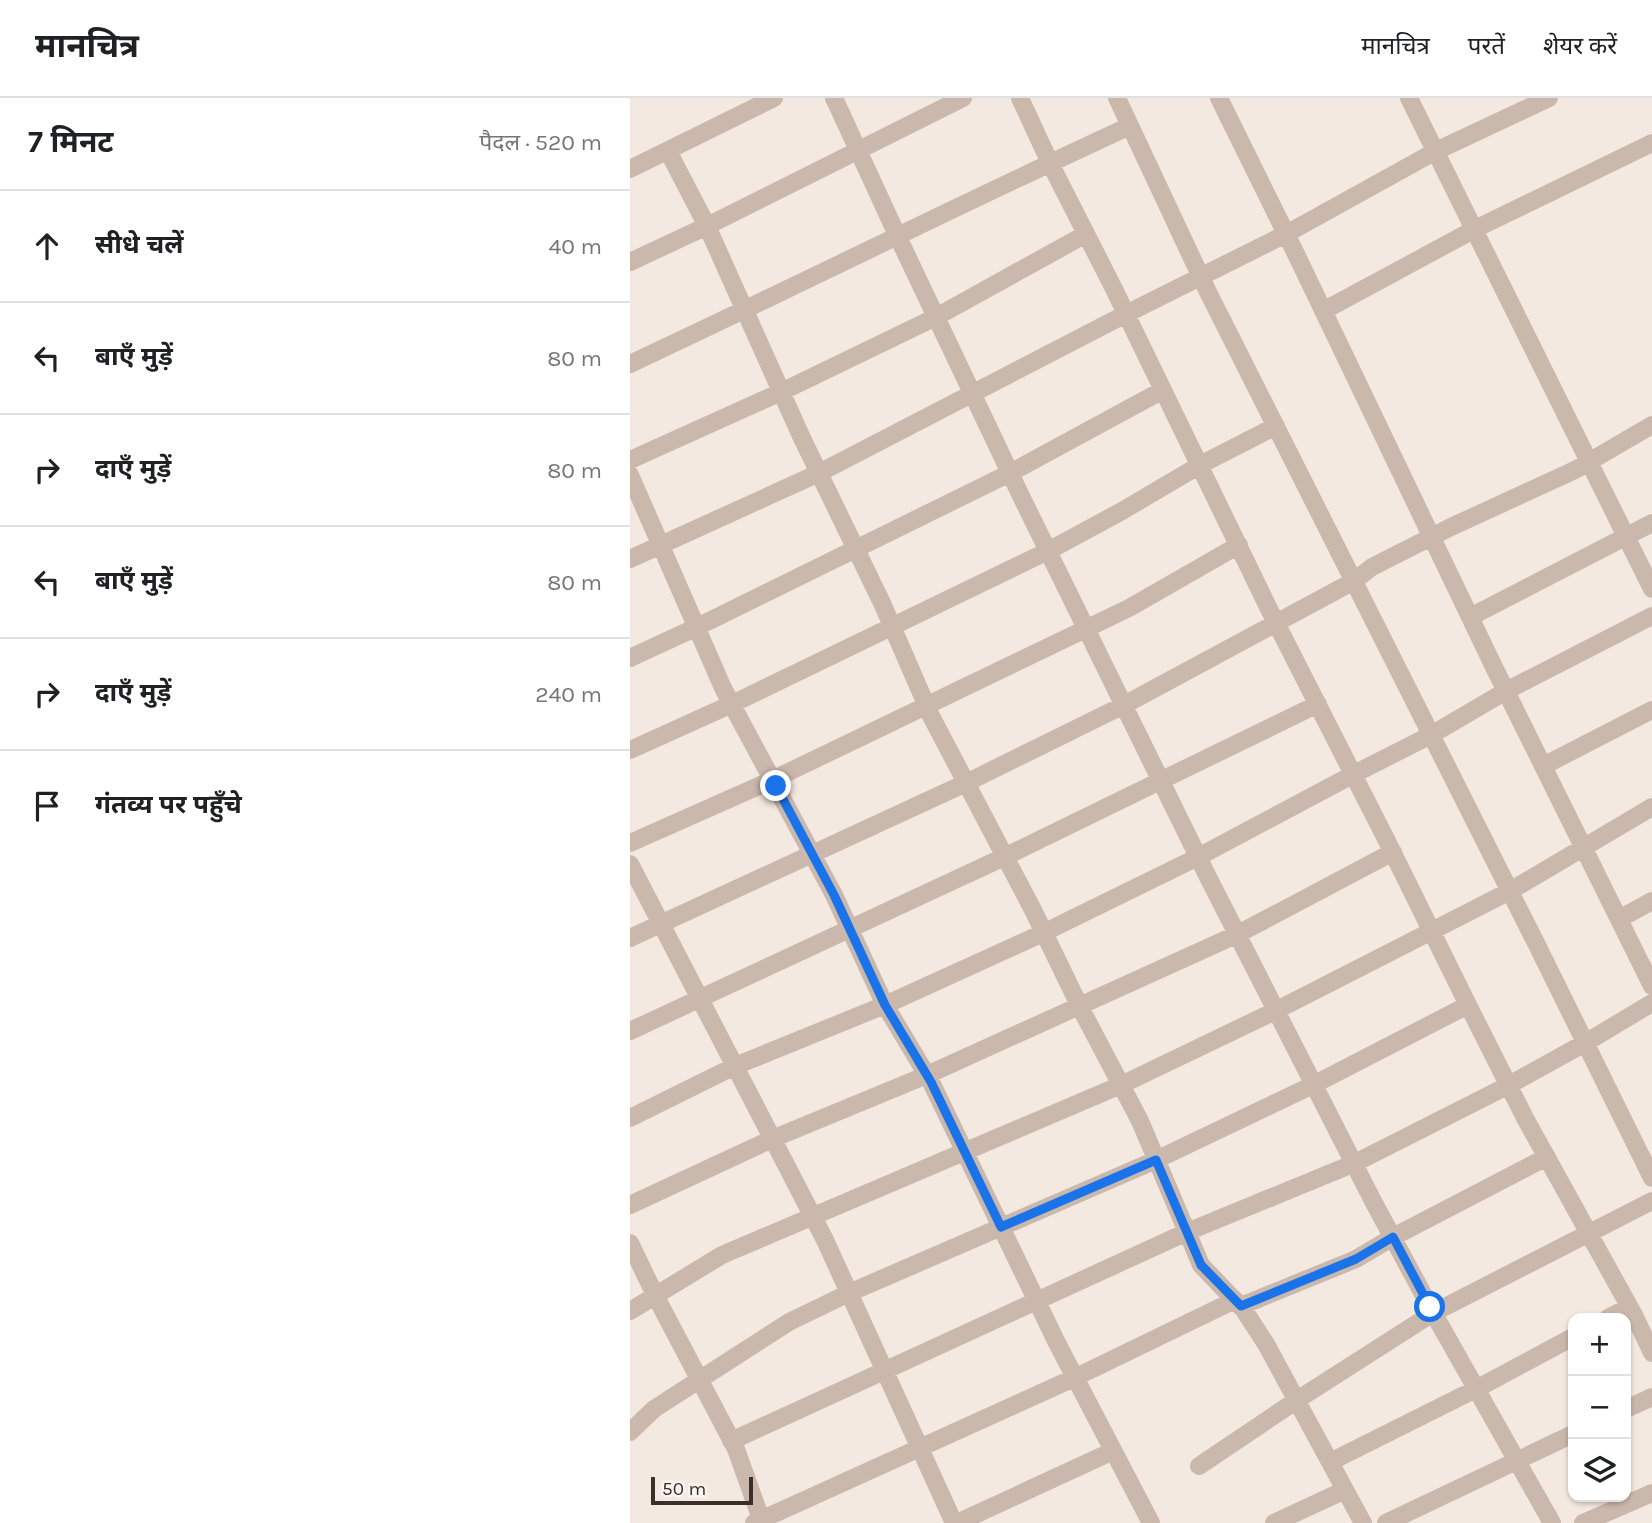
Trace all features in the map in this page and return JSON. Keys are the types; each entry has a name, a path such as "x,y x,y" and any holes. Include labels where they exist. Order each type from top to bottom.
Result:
{"street":[{"path":"630,169 774,98"},
{"path":"834,98 972,394 1198,857 1433,1313 1552,1523"},
{"path":"630,262 963,98"},
{"path":"1020,98 1277,624 1468,1005 1652,1353"},
{"path":"1117,98 1201,277 1652,1178"},
{"path":"1219,98 1652,986"},
{"path":"1409,98 1652,589"},
{"path":"630,559 819,473 1286,234 1436,151 1549,98"},
{"path":"630,364 1130,126"},
{"path":"1323,311 1475,229 1652,143"},
{"path":"668,151 706,226 927,706 1140,1121 1201,1265 1238,1303 1266,1344 1363,1523"},
{"path":"630,460 781,392 936,317 1086,234"},
{"path":"630,658 1010,473 1163,390"},
{"path":"630,938 966,783 1125,705 1354,581 1372,567 1432,536 1575,470 1652,425"},
{"path":"630,750 732,704 1048,551 1200,465 1276,426"},
{"path":"630,475 732,704 834,895 885,1005 927,1075 1074,1378 1151,1523"},
{"path":"1470,617 1652,523"},
{"path":"630,844 927,706 1129,608 1239,545"},
{"path":"630,1118 734,1066 885,1005 1044,933 1198,857 1431,735 1506,691 1652,616"},
{"path":"630,1031 1004,857 1318,704"},
{"path":"1543,766 1652,710"},
{"path":"630,1311 722,1255 1121,1085 1277,1010 1510,891 1652,807"},
{"path":"630,1205 772,1139 927,1075 1238,934 1393,852"},
{"path":"630,863 812,1216 955,1523 1113,1451"},
{"path":"1619,919 1652,901"},
{"path":"731,1441 1187,1232 1355,1163 1509,1085 1652,1003"},
{"path":"630,1432 654,1409 789,1322 849,1293 1156,1160 1315,1084 1468,1005"},
{"path":"630,1243 736,1449 758,1521 1238,1303 1356,1259 1547,1157"},
{"path":"1199,1466 1433,1313 1652,1201"},
{"path":"1618,1313 1629,1307"},
{"path":"1330,1462 1568,1340"},
{"path":"1631,1407 1652,1397"},
{"path":"1386,1523 1568,1436"},
{"path":"1274,1523 1345,1490"},
{"path":"1583,1523 1652,1493"}],"route":[{"path":"776,786 834,895 885,1005 931,1082 1001,1227 1156,1160 1201,1265 1241,1306 1356,1259 1393,1237 1430,1307"}]}
